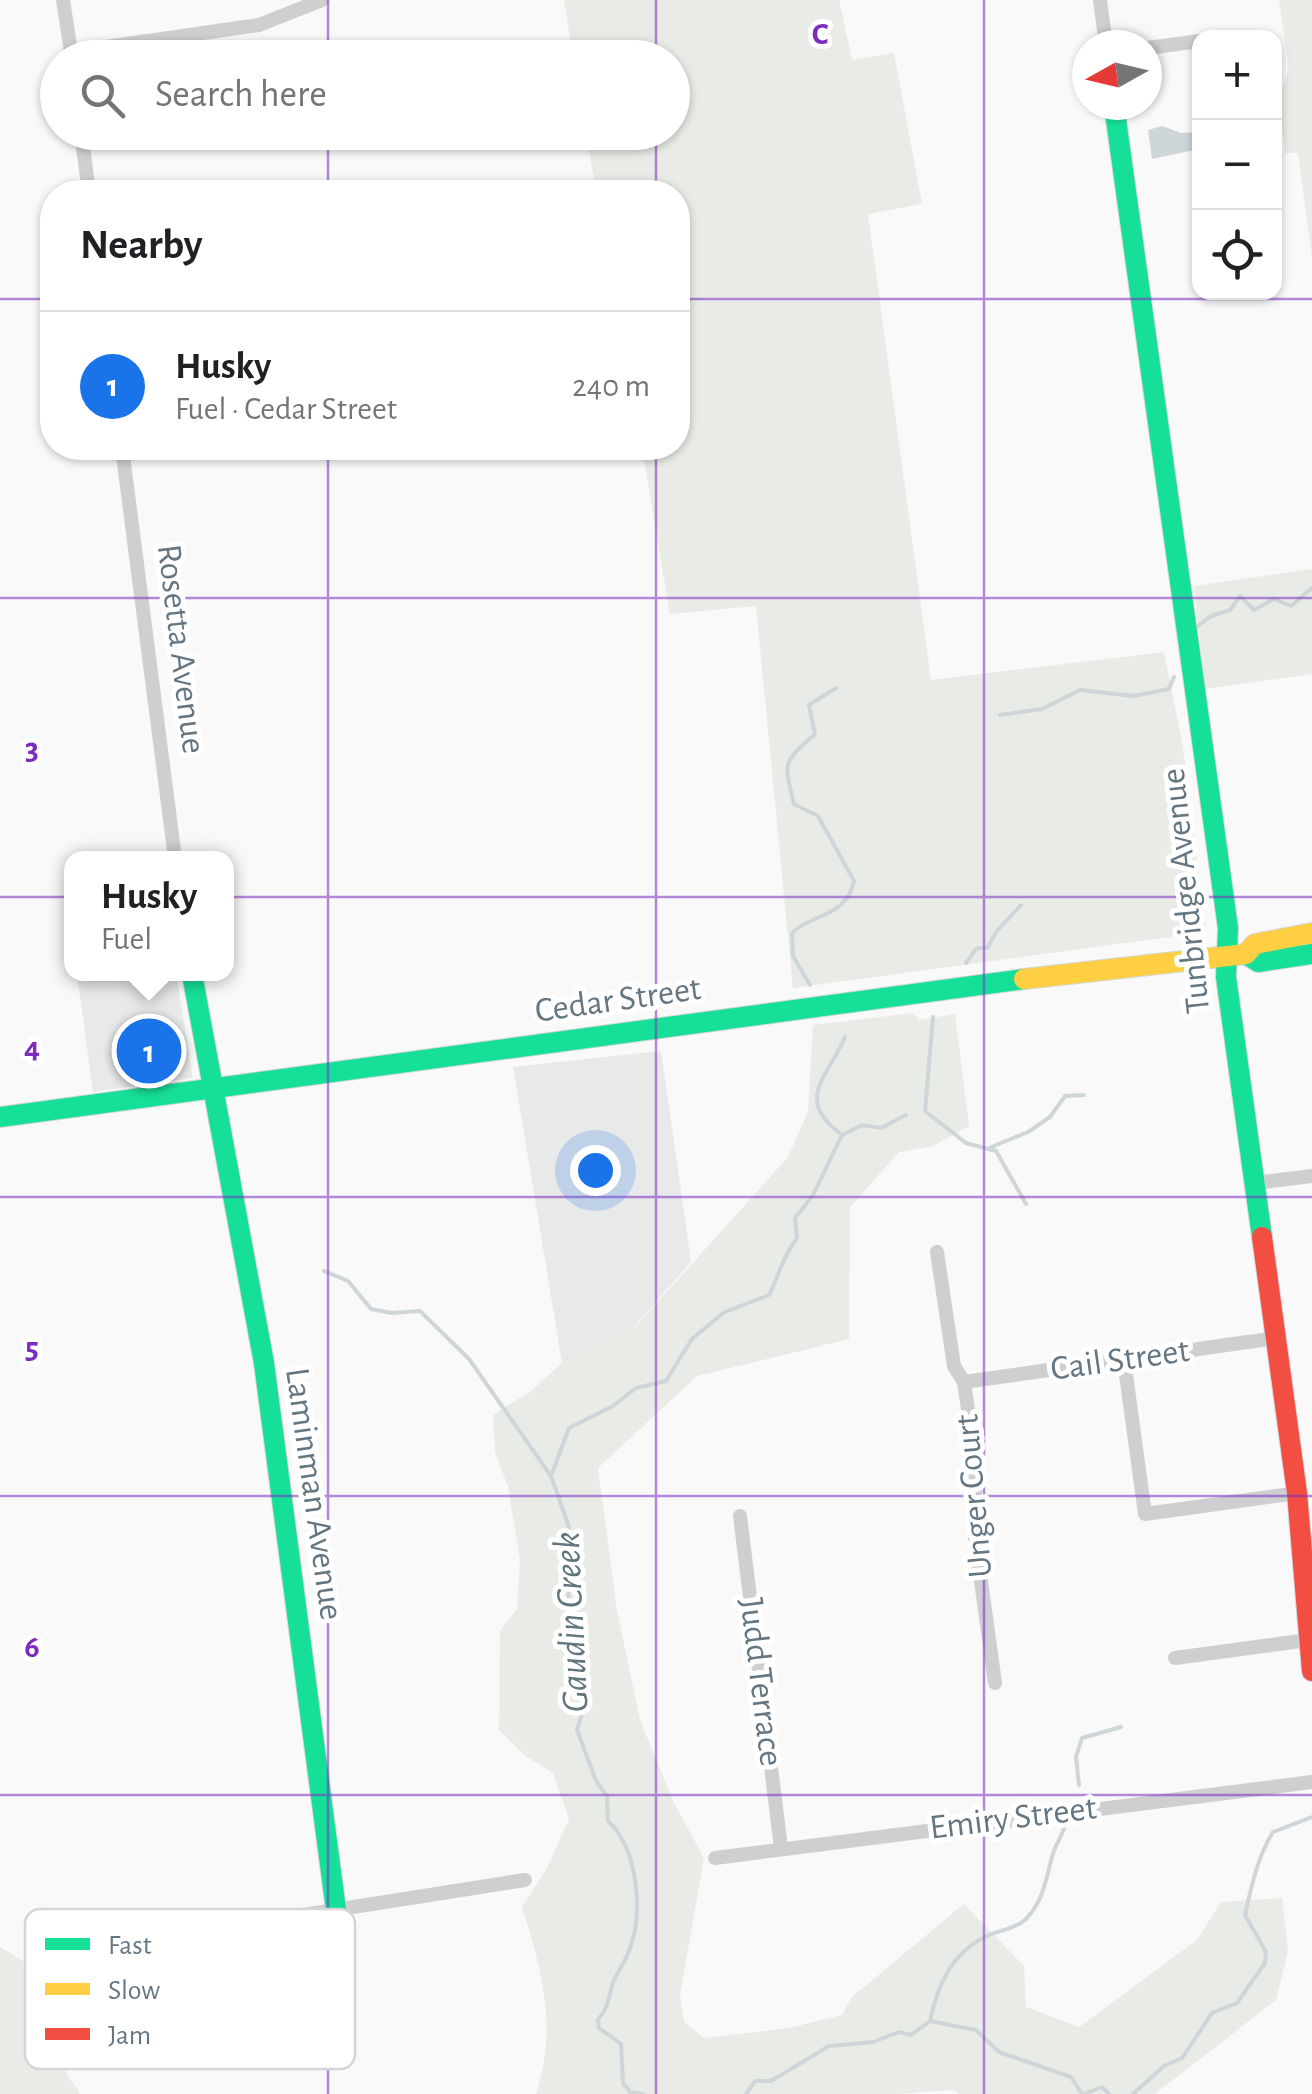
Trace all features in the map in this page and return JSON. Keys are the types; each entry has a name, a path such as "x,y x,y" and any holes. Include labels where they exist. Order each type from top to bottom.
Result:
{"street":[{"path":"63,0 70,40"},
{"path":"166,40 259,26 322,0"},
{"path":"1100,0 1104,30"},
{"path":"1162,46 1192,42"},
{"name":"Tunbridge Avenue","path":"1116,120 1238,955 1226,977 1297,1493 1312,1671"},
{"path":"84,150 88,180"},
{"name":"Rosetta Avenue","path":"124,460 174,851"},
{"name":"Cedar Street","path":"1238,955 1255,944 1312,933"},
{"name":"Cedar Street","path":"0,1117 954,987 1238,955 1258,962 1312,954"},
{"path":"193,981 213,1088"},
{"name":"Laminman Avenue","path":"213,1088 264,1364 336,1909"},
{"path":"1254,1183 1312,1176"},
{"name":"Unger Court","path":"937,1252 954,1366 964,1382 976,1465 974,1530 995,1683"},
{"name":"Cail Street","path":"964,1382 1276,1338"},
{"path":"1124,1360 1146,1514 1297,1493"},
{"name":"Judd Terrace","path":"740,1516 781,1848"},
{"path":"1176,1658 1308,1640"},
{"name":"Emiry Street","path":"715,1858 1312,1782"},
{"path":"342,1909 525,1880"}],"shaded area":[{"path":"564,0 839,0 852,60 894,53 922,204 868,214 931,680 1164,652 1183,747 1206,932 793,988 756,606 670,614 644,460 690,460 690,180 594,180 589,150 690,150 690,40 570,40"},
{"path":"1279,0 1312,0 1312,258 1298,153 1285,153 1282,90 1289,68"},
{"path":"1162,126 1192,132 1192,150 1152,159 1148,130"},
{"path":"1312,569 1312,674 1205,689 1194,586"},
{"path":"78,981 177,981 193,1078 93,1092"},
{"path":"913,1013 919,1020 955,1014 969,1126 933,1146 899,1152 850,1207 849,1339 697,1376 598,1468 617,1610 640,1720 674,1803 704,1858 680,1995 684,2022 704,2038 789,2028 842,2015 851,1998 964,1904 1024,1966 1026,2007 1079,2027 1197,1940 1221,1902 1282,1898 1288,1951 1276,2000 1155,2094 960,2094 953,2090 897,2094 536,2094 543,2070 547,2023 541,1977 522,1907 547,1868 569,1819 553,1773 524,1755 499,1730 500,1631 517,1609 520,1559 508,1487 495,1452 493,1415 531,1391 562,1363 635,1327 788,1157 808,1112 813,1025"},
{"path":"661,1051 691,1262 633,1328 562,1363 513,1067"},
{"path":"0,1947 25,1962 25,2069 64,2069 80,2094 0,2094"}],"waterway":[{"name":"Gaudin Creek","path":"1194,629 1211,616 1230,610 1240,596 1254,610 1274,599 1291,606 1312,588"},
{"name":"Gaudin Creek","path":"1000,715 1042,709 1080,690 1134,696 1169,689 1174,677"},
{"path":"810,985 793,956 792,933 844,902 854,881 818,816 794,804 787,770 791,757 815,734 809,705 836,688"},
{"path":"966,963 976,949 988,947 1021,905"},
{"path":"925,1111 933,1017"},
{"path":"841,1134 819,1110 817,1098 845,1037"},
{"path":"989,1148 1028,1132 1050,1117 1065,1096 1084,1095"},
{"path":"925,1111 966,1143 996,1151 1026,1204"},
{"name":"Gaudin Creek","path":"643,2094 630,2092 623,2083 621,2044 599,2028 598,2020 634,1936 637,1901 632,1864 608,1821 607,1796 596,1781 577,1730 584,1708 574,1684 568,1586 576,1574 567,1559 569,1527 551,1476 569,1428 613,1406 636,1388 666,1381 692,1339 723,1313 769,1295 797,1238 795,1218 813,1195 842,1135 862,1125 881,1128 906,1115"},
{"path":"324,1271 348,1281 371,1309 392,1313 420,1311 469,1359 551,1476"},
{"path":"1079,1785 1076,1757 1082,1738 1121,1727"},
{"path":"1133,2094 1164,2066 1182,2058 1212,2013 1237,2003 1265,1963 1266,1952 1245,1915 1256,1872 1273,1832 1312,1817"},
{"path":"930,2021 942,1982 965,1950 989,1935 1017,1925 1036,1906 1067,1821"},
{"path":"746,2094 755,2081 771,2081 829,2046 873,2042 899,2032 911,2035 930,2021 976,2030 999,2052 1071,2077 1082,2094"},
{"path":"1084,2094 1102,2087 1109,2094"}],"traffic: fast":[{"path":"1116,120 1228,928 1226,977 1262,1237"},
{"path":"1246,954 1258,962 1312,954"},
{"path":"0,1117 1024,979"},
{"path":"193,981 264,1363 336,1909"}],"traffic: slow":[{"path":"1024,979 1246,954 1255,944 1312,933"}],"traffic: jam":[{"path":"1262,1237 1297,1493 1312,1671"}],"place":[{"name":"Husky","path":"149,1051"}]}
